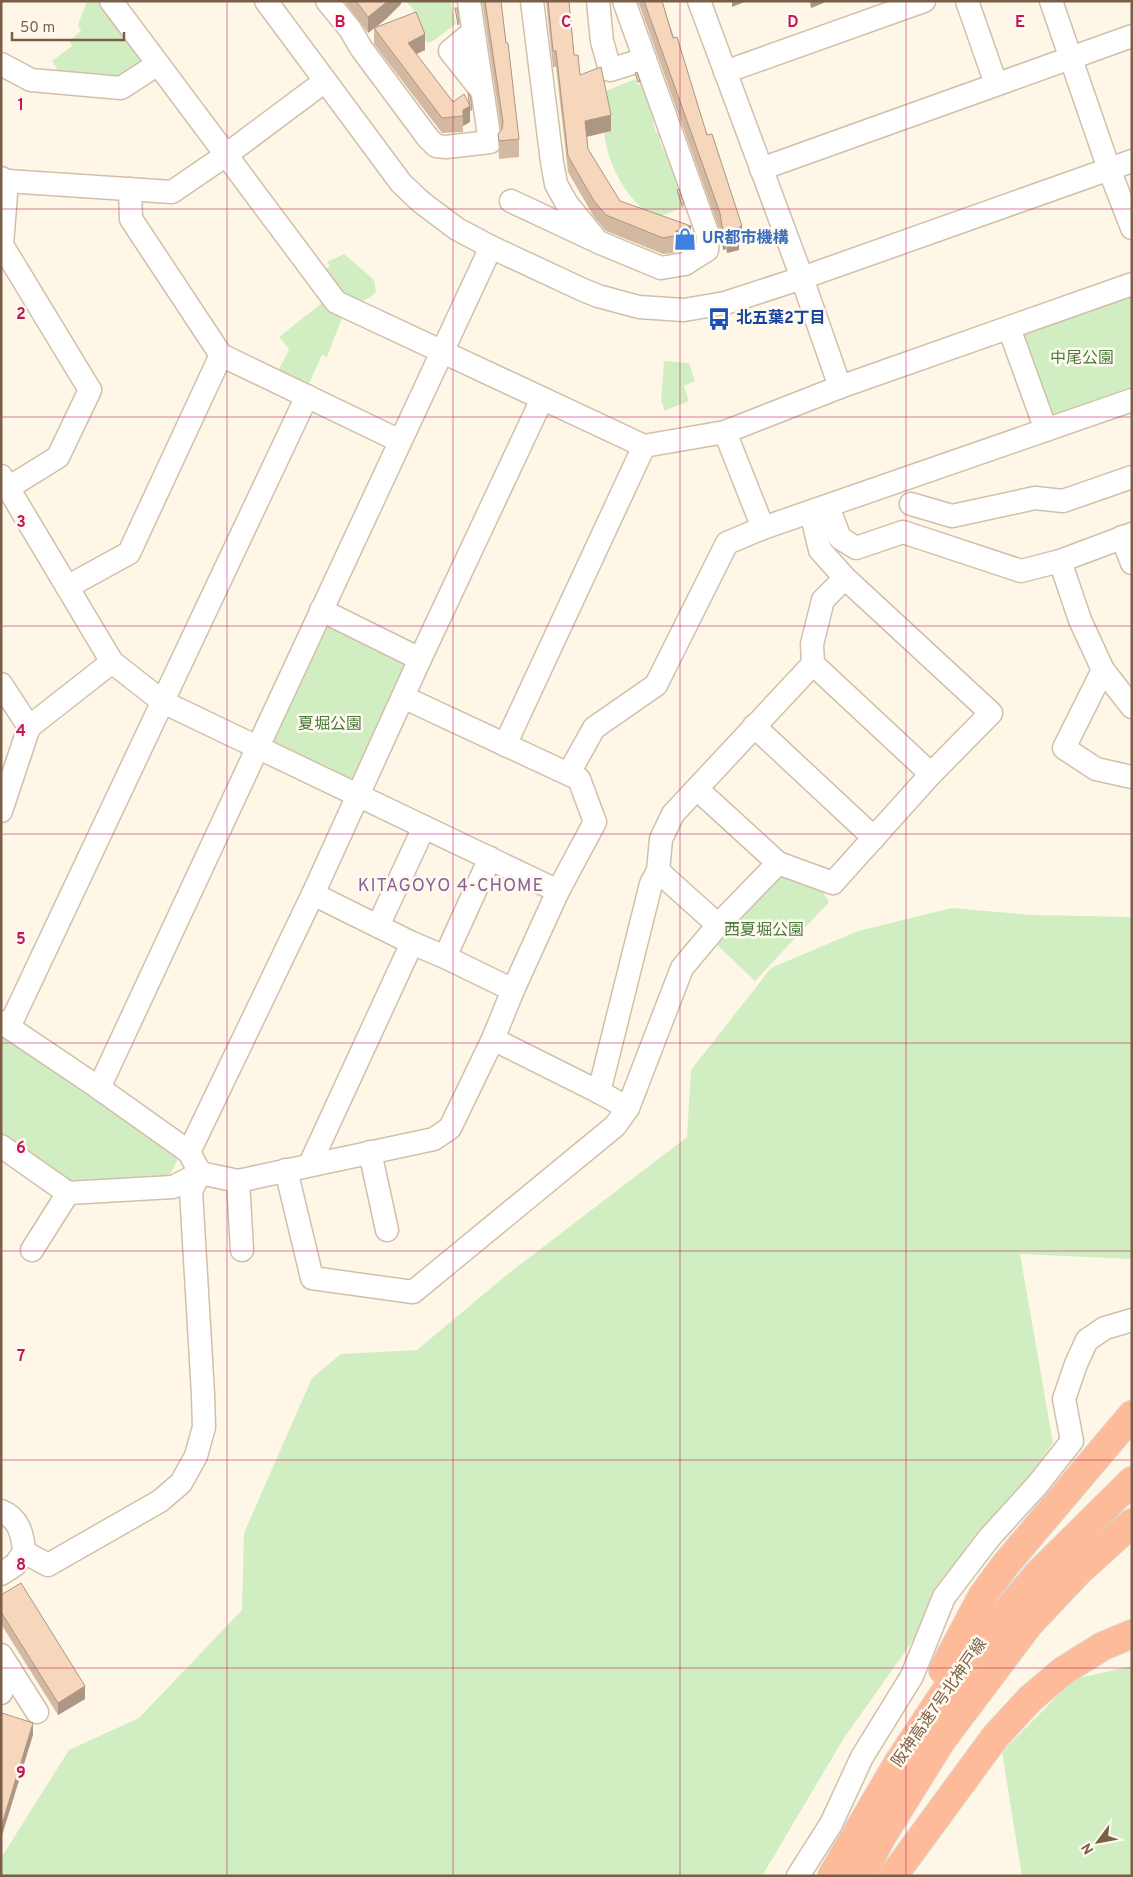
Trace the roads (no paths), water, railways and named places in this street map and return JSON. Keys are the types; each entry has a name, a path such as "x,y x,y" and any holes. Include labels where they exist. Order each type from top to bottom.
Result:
{"highway":[{"path":"898,1763 982,1595 1132,1415"},
{"name":"阪神高速7号北神戸線","path":"832,1876 898,1763 967,1659 1037,1575 1132,1481"},
{"name":"阪神高速7号北神戸線","path":"861,1876 882,1836 941,1741 1029,1624 1078,1571 1132,1523"},
{"path":"893,1876 995,1737 1030,1699 1063,1671 1103,1646 1132,1634"}],"street":[{"path":"111,1 336,302 443,350 542,399 644,446 725,432 840,387 1132,284"},
{"path":"266,1 401,183 421,202 457,229 491,247 598,296 638,306 663,309 704,308 725,303 802,278 1132,161"},
{"path":"327,1 350,29 361,48 421,130 436,146 446,147 490,142 469,1"},
{"path":"532,1 556,184 567,204 598,242"},
{"path":"598,1 602,42 610,70 645,59"},
{"path":"511,201 598,242 661,268 685,264 707,250 708,235 624,1"},
{"path":"699,1 802,278 840,387"},
{"path":"724,72 924,1"},
{"path":"967,1 996,84"},
{"path":"1051,1 1109,169 1132,228"},
{"path":"761,169 1132,36"},
{"path":"1,64 30,80 121,88 158,64"},
{"path":"325,80 226,155 172,192 4,180 2,245 90,390 58,458 5,482 112,662 162,702 558,891"},
{"path":"130,189 131,219 221,355 400,441"},
{"path":"99,1088 491,247"},
{"path":"1009,328 1046,430"},
{"path":"67,587 128,553 221,355"},
{"path":"200,1173 189,1152 99,1088 5,1025 162,702 307,396"},
{"path":"189,1152 313,894 357,795 542,399"},
{"path":"569,773 594,728 656,685 727,543 763,528 1132,400"},
{"path":"725,432 763,528"},
{"path":"504,745 644,446"},
{"path":"911,504 952,516 1035,498 1064,502 1132,477"},
{"path":"820,509 840,538 856,548 903,532 1021,571 1060,561 1127,536 1132,563"},
{"path":"697,789 778,863 833,883 932,774 991,713 845,578 820,550 820,509"},
{"path":"1060,561 1080,620 1103,670 1132,707"},
{"path":"600,1092 651,884 658,871 661,839 669,822 673,814 812,664 812,644 823,600 845,578"},
{"path":"321,610 420,659"},
{"path":"3,802 29,727 112,662"},
{"path":"812,664 932,774"},
{"path":"1103,670 1064,748 1096,769 1132,777"},
{"path":"4,693 29,727"},
{"path":"1,1146 68,1193 173,1187 200,1173 238,1181 310,1164 434,1139 450,1128 493,1039 512,990 558,891 595,822 580,779 403,697"},
{"path":"754,726 874,838"},
{"path":"378,926 424,827"},
{"path":"445,957 490,858"},
{"path":"286,1170 312,1278 413,1292 616,1126 628,1108 682,968 718,925 778,863"},
{"path":"658,871 718,925"},
{"path":"313,894 512,990"},
{"path":"310,1164 412,943"},
{"path":"493,1039 600,1092 628,1108"},
{"path":"370,1152 386,1230"},
{"path":"24,1552 48,1565 160,1501 181,1482 196,1456 204,1427 191,1190 200,1173"},
{"path":"238,1181 242,1250"},
{"path":"32,1250 68,1193"},
{"path":"798,1876 831,1824 862,1757 912,1676 944,1597 989,1538 1038,1484 1072,1441 1064,1399 1076,1364 1087,1340 1105,1328 1132,1320"},
{"path":"1,1511 10,1515 22,1533 24,1552 16,1565 1,1574"},
{"path":"1,1693 6,1662"},
{"path":"6,1662 37,1712"}],"place":[{"name":"UR都市機構","path":"685,239"},
{"name":"北五葉2丁目","path":"719,319"}],"district":[{"name":"KITAGOYO 4-CHOME","path":"451,886"}],"park label":[{"name":"中尾公園","path":"1082,359"},
{"name":"夏堀公園","path":"330,725"},
{"name":"西夏堀公園","path":"764,931"}]}
